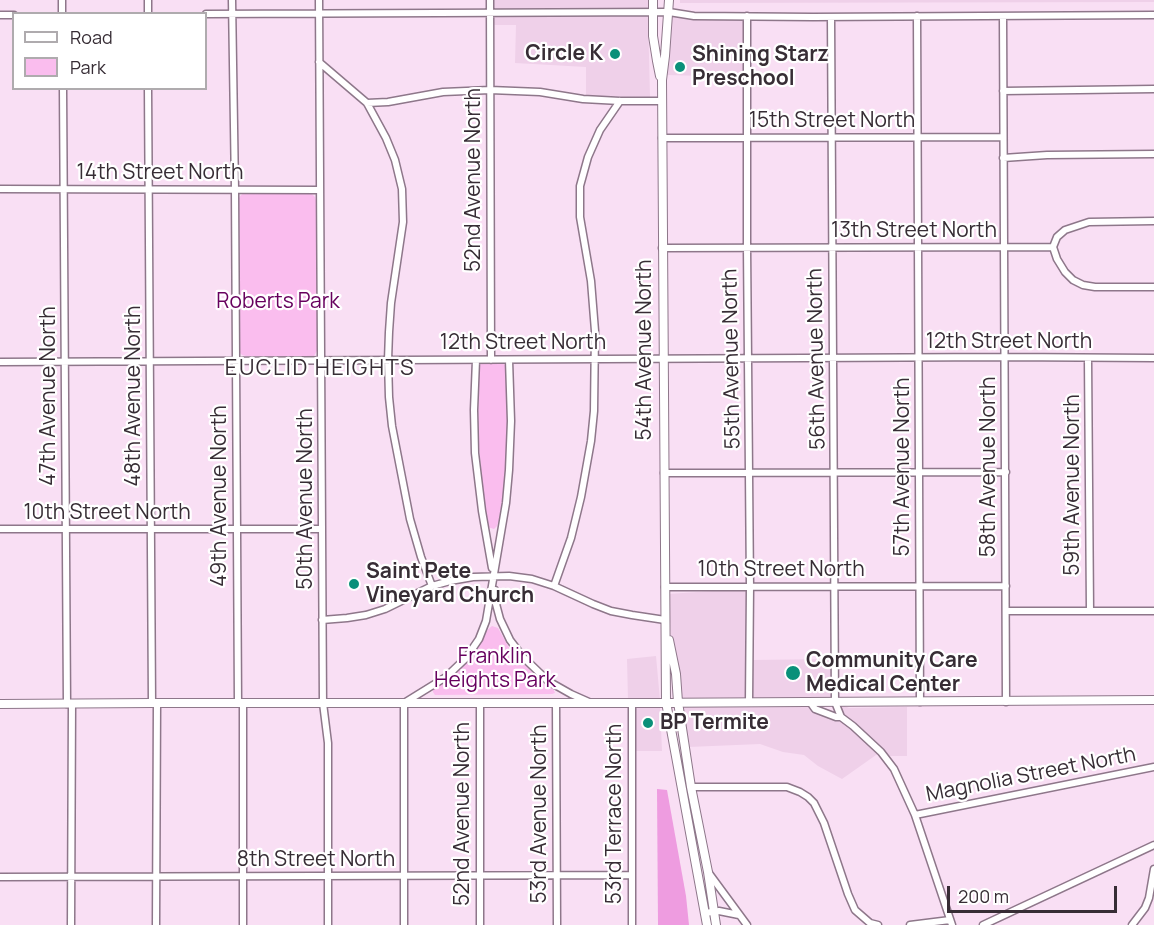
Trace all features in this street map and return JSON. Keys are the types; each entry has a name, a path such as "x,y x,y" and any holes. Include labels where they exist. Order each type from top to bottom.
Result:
{"main road":[{"name":"54th Avenue North","path":"653,0 653,36 662,80"},
{"name":"54th Avenue North","path":"669,0 662,80 666,702 706,925"},
{"name":"54th Avenue North","path":"665,620 676,674 691,787 716,925"},
{"path":"0,704 1154,700"}],"street":[{"name":"49th Avenue North","path":"232,0 236,529 243,925"},
{"name":"50th Avenue North","path":"319,0 322,620 323,703 328,743 328,925"},
{"name":"52nd Avenue North","path":"490,0 491,360"},
{"path":"207,14 669,12 694,16 831,17 1154,15"},
{"name":"55th Avenue North","path":"747,16 749,702"},
{"name":"57th Avenue North","path":"917,16 920,702"},
{"name":"58th Avenue North","path":"1003,16 1006,702"},
{"name":"56th Avenue North","path":"831,17 836,702 841,717"},
{"path":"319,62 367,103 395,160 402,189 403,222 391,303 389,397 399,468 410,519 432,586"},
{"path":"1003,91 1154,89"},
{"name":"47th Avenue North","path":"63,90 71,925"},
{"name":"48th Avenue North","path":"148,90 156,925"},
{"path":"367,103 388,102 443,92 490,90 540,92 583,99 662,101"},
{"path":"554,586 571,538 584,481 594,411 596,360 591,281 580,218 580,186 597,136 606,119 620,101"},
{"name":"15th Street North","path":"662,138 1003,136"},
{"path":"1003,158 1047,155 1154,154"},
{"name":"14th Street North","path":"0,189 320,190"},
{"path":"1154,222 1089,222 1065,230 1057,237 1053,247 1065,272 1073,280 1083,285 1154,287"},
{"name":"13th Street North","path":"662,248 1053,247"},
{"name":"12th Street North","path":"0,362 1154,358"},
{"name":"59th Avenue North","path":"1088,359 1090,611"},
{"path":"476,360 475,453 480,501 500,619 510,640 523,657 548,681 590,702"},
{"path":"404,925 404,703 446,676 466,658 483,631 491,601 506,503 511,421 509,360"},
{"path":"664,473 1006,472"},
{"name":"10th Street North","path":"0,529 322,529"},
{"path":"322,620 376,612 432,586 450,581 473,577 509,576 532,579 554,586 611,611 665,620"},
{"name":"10th Street North","path":"665,587 1006,586"},
{"path":"1006,611 1154,611"},
{"path":"810,702 815,709 841,717 867,738 894,769 915,815 951,923 910,925"},
{"name":"52nd Avenue North","path":"480,703 480,925"},
{"name":"53rd Avenue North","path":"556,703 556,925"},
{"name":"53rd Terrace North","path":"632,703 632,925"},
{"name":"Magnolia Street North","path":"915,815 1154,767"},
{"path":"691,787 787,787 808,797 814,803 824,823 855,910 870,923 878,925"},
{"path":"983,925 1154,845"},
{"path":"1132,925 1145,908 1149,898 1154,869"},
{"path":"708,872 747,925"},
{"name":"8th Street North","path":"0,877 632,875"},
{"path":"705,913 715,911 739,915"}],"shaded area":[{"path":"493,0 648,0 648,10 493,10"},
{"path":"680,0 1154,0 1154,2 680,3"},
{"path":"648,15 650,97 586,96 586,67 515,63 516,25 493,25 493,16"},
{"path":"672,16 694,19 743,19 744,77 666,75"},
{"path":"746,590 746,699 681,699 679,674 671,634 668,594"},
{"path":"656,656 660,700 628,700 627,659"},
{"path":"832,659 832,699 753,699 753,660"},
{"path":"840,704 849,708 907,707 907,756 887,756 869,736 844,716"},
{"path":"660,705 662,751 635,751 635,706"},
{"path":"682,705 808,705 814,711 840,720 879,755 842,779 818,766 804,755 783,752 760,744 688,747"},
{"path":"657,789 667,790 689,925 658,925"}],"green space":[{"name":"Roberts Park","path":"244,193 312,194 315,197 318,349 314,356 246,356 240,353 239,198"},
{"path":"485,362 502,363 506,367 508,431 506,460 499,520 494,529 488,527 478,433 479,367"},
{"name":"Franklin Heights Park","path":"492,626 498,628 518,658 553,688 555,693 435,695 433,689 455,673 474,654 486,631"}],"place":[{"name":"Circle K","path":"615,54"},
{"name":"Shining Starz Preschool","path":"680,67"},
{"name":"Saint Pete Vineyard Church","path":"354,584"},
{"name":"Community Care Medical Center","path":"793,673"},
{"name":"BP Termite","path":"648,723"}],"district":[{"name":"EUCLID HEIGHTS","path":"320,369"}]}
